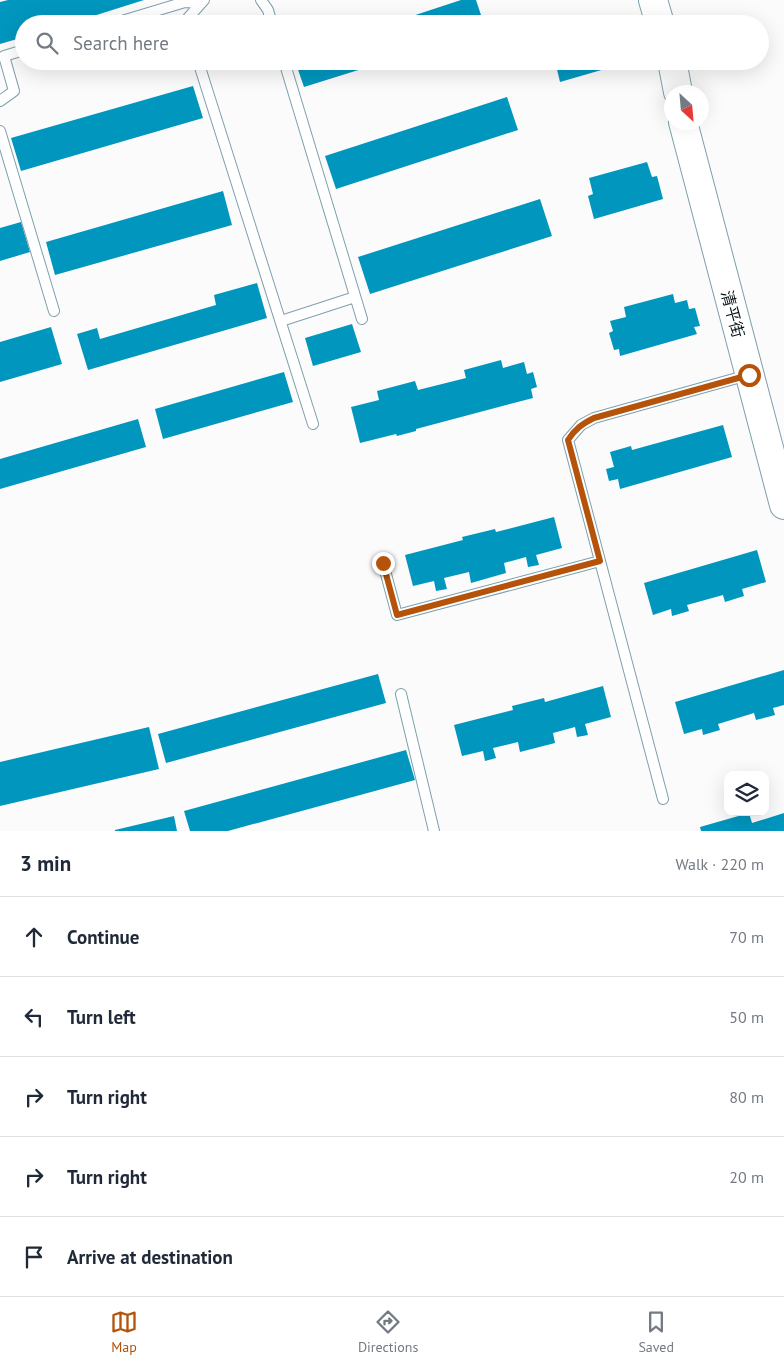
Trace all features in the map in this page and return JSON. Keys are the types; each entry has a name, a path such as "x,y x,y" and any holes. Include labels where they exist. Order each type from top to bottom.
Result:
{"street":[{"path":"653,0 657,15"},
{"path":"674,70 677,85"},
{"name":"清平街","path":"685,130 784,505"}],"lane":[{"path":"261,0 269,15"},
{"path":"142,15 186,2 202,1"},
{"path":"190,15 202,1"},
{"path":"0,101 14,91 4,56 15,53"},
{"path":"201,70 314,424"},
{"path":"287,70 362,319"},
{"path":"0,131 54,312"},
{"path":"280,321 355,297"},
{"path":"663,799 568,440 581,424 594,418 749,375"},
{"path":"383,563 397,615 600,561"},
{"path":"401,694 434,831"}],"building":[{"path":"8,0 144,0 96,15 15,15 15,40 0,44 0,2"},
{"path":"461,0 476,0 481,15 415,15"},
{"path":"298,70 358,70 304,87"},
{"path":"557,70 601,70 560,82"},
{"path":"193,86 203,118 21,171 11,138"},
{"path":"507,97 518,130 336,189 325,156"},
{"path":"647,162 652,177 657,176 663,199 594,219 588,196 593,194 589,178"},
{"path":"223,191 232,225 55,275 46,242"},
{"path":"540,199 552,236 370,294 358,257"},
{"path":"21,222 30,252 0,261 0,228"},
{"path":"257,283 267,318 88,370 77,334 97,328 100,339 216,305 214,295"},
{"path":"673,294 675,303 687,300 689,309 695,308 700,326 694,327 697,334 620,356 619,349 614,350 609,333 613,331 610,321 626,317 624,307"},
{"path":"352,324 361,352 313,366 305,338"},
{"path":"51,327 62,364 0,382 0,342"},
{"path":"501,360 503,368 524,362 527,374 533,372 537,387 531,389 533,398 416,429 416,431 397,436 396,434 360,443 351,407 379,400 377,391 415,381 418,390 466,378 464,370"},
{"path":"284,372 293,402 163,439 155,409"},
{"path":"138,419 146,447 0,489 0,459"},
{"path":"723,425 732,457 620,489 618,479 609,481 606,469 614,467 610,452 631,446 632,450"},
{"path":"554,517 562,548 536,555 539,565 528,567 526,557 504,563 506,573 471,583 469,572 444,578 447,589 436,591 434,581 413,586 405,555 463,540 462,537 495,529 496,532"},
{"path":"757,550 766,582 742,589 744,596 725,602 723,595 687,605 689,611 672,616 671,609 653,615 644,583"},
{"path":"784,670 784,705 773,708 775,715 756,720 754,713 718,724 720,730 703,735 702,729 684,734 675,702"},
{"path":"378,674 386,703 166,763 158,734"},
{"path":"603,686 611,717 585,724 588,735 577,737 575,727 553,733 555,743 520,752 518,742 493,748 496,758 485,761 483,751 462,756 454,725 513,710 512,706 544,698 545,702"},
{"path":"149,727 159,769 0,806 0,762"},
{"path":"406,750 415,780 228,831 190,831 184,811"},
{"path":"784,813 784,831 701,831 700,827 738,816 750,816 752,823"},
{"path":"174,816 177,831 115,831 115,830"}],"route":[{"path":"383,563 397,615 600,561 568,440 573,433 581,424 594,418 749,375"}]}
